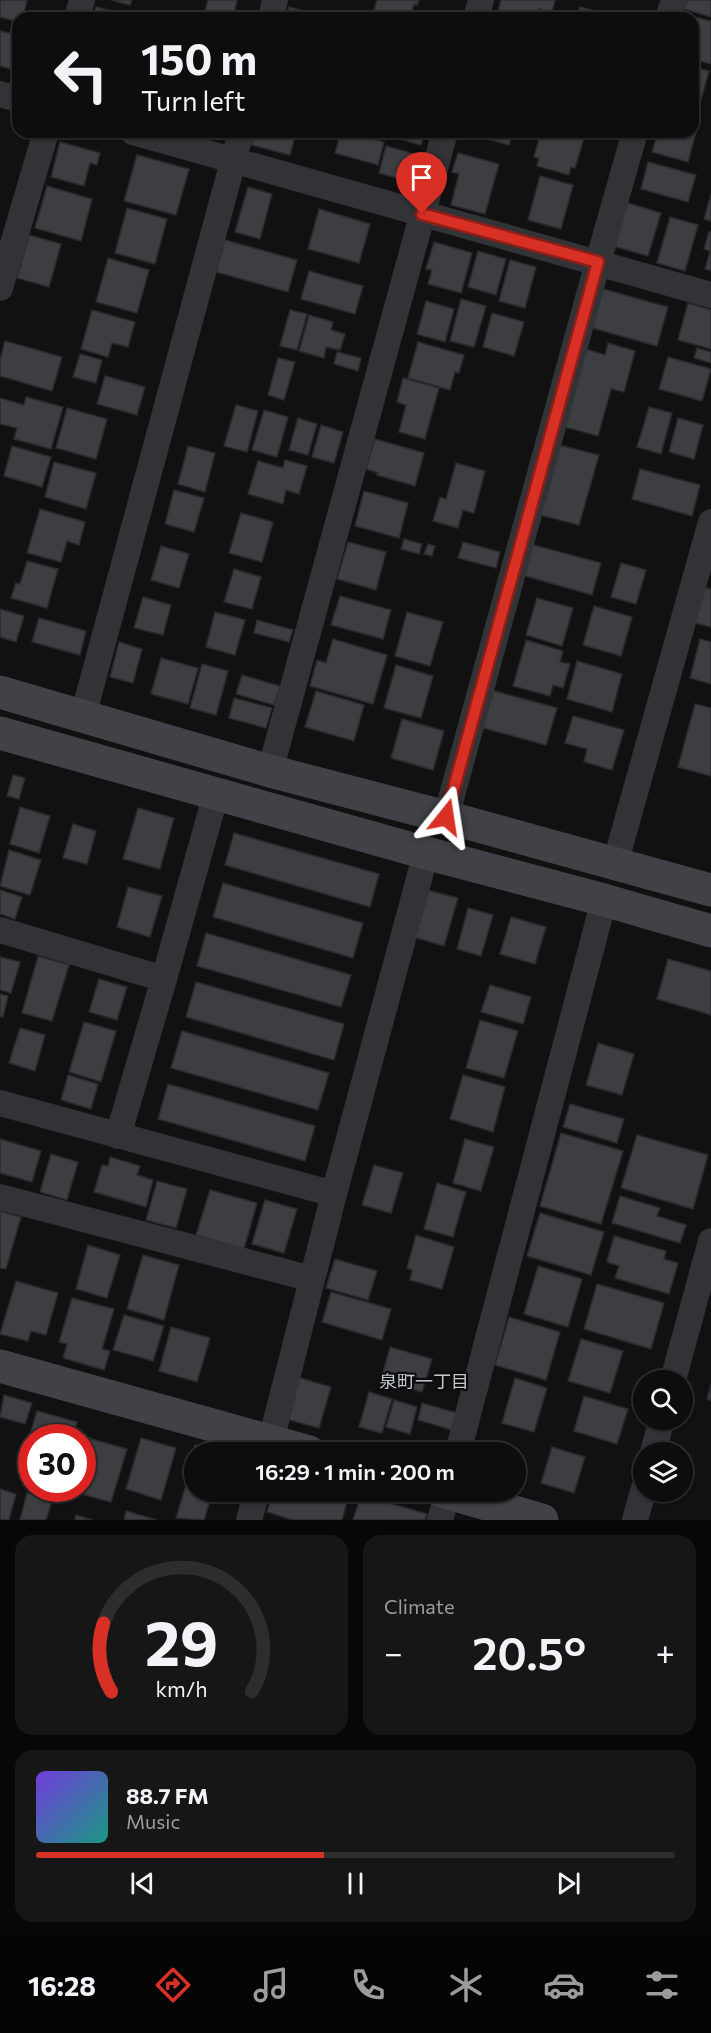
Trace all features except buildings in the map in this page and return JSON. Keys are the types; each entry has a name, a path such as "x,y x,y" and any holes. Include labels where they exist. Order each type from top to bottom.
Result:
{"street":[{"path":"0,288 44,138"},
{"path":"153,138 711,295"},
{"path":"83,716 240,138"},
{"path":"270,771 443,138"},
{"path":"446,817 633,138"},
{"path":"615,864 711,522"},
{"path":"0,692 270,771 711,890"},
{"path":"0,733 426,854 604,900 711,931"},
{"path":"118,1136 216,794"},
{"path":"271,1442 334,1194 426,854"},
{"path":"461,1442 604,900"},
{"path":"0,930 164,980"},
{"path":"0,1103 334,1194"},
{"path":"0,1197 312,1279"},
{"path":"676,1370 711,1242"},
{"path":"0,1366 253,1442"},
{"path":"249,1520 254,1502"},
{"path":"458,1502 542,1520"},
{"path":"635,1520 640,1502"}],"district":[{"name":"泉町一丁目","path":"424,1382"}],"route":[{"path":"422,214 598,262 446,817"}]}
